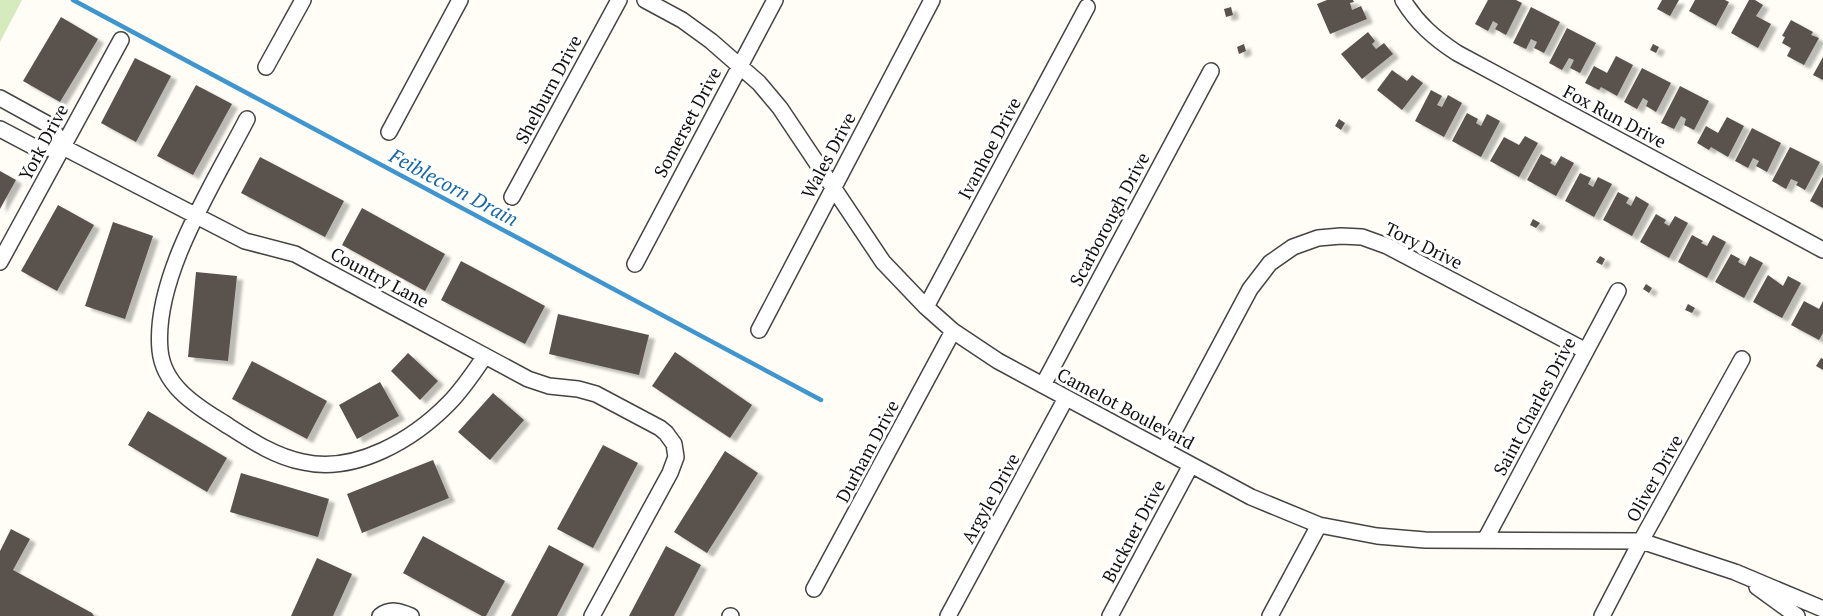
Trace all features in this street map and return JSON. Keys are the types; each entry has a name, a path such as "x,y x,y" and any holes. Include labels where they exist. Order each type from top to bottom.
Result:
{"street":[{"path":"266,68 303,0"},
{"path":"389,132 460,0"},
{"name":"Shelburn Drive","path":"512,197 619,0"},
{"name":"Camelot Boulevard","path":"645,0 682,20 711,41 759,83 780,108 883,262 926,307 954,331 998,361 1191,465 1251,496 1320,525 1377,536 1425,540 1641,541 1735,572 1823,609"},
{"name":"Somerset Drive","path":"635,264 775,0"},
{"name":"Wales Drive","path":"759,330 932,0"},
{"name":"Fox Run Drive","path":"1403,0 1412,15 1426,30 1457,53 1823,250"},
{"name":"Ivanhoe Drive","path":"926,307 1086,7"},
{"name":"York Drive","path":"0,262 121,40"},
{"name":"Scarborough Drive","path":"1042,385 1211,71"},
{"name":"Country Lane","path":"63,147 51,126 7,102 0,129 38,149 63,147 245,241 296,254 528,379 549,386 578,389 596,394 666,433 675,444 676,457 670,473 592,616"},
{"path":"247,119 197,216 174,267 166,292 159,333 160,353 165,371 188,399 265,449 305,463 326,464 364,457 387,448 433,418 451,402 485,356"},
{"name":"Tory Drive","path":"1164,450 1250,289 1270,262 1293,247 1318,238 1362,237 1388,246 1586,351"},
{"name":"Saint Charles Drive","path":"1485,540 1618,291"},
{"name":"Durham Drive","path":"814,589 954,331"},
{"name":"Oliver Drive","path":"1602,616 1742,359"},
{"name":"Argyle Drive","path":"948,616 1066,398"},
{"name":"Buckner Drive","path":"1110,616 1191,465"},
{"path":"1270,616 1320,525"},
{"name":"Camelot Boulevard","path":"1735,572 1797,616"},
{"path":"380,616 385,612 398,610 411,616"}],"green space":[{"path":"0,0 22,0 0,42"}],"building":[{"path":"1327,0 1353,0 1354,2 1350,3 1352,10 1361,6 1367,19 1330,34 1317,4"},
{"path":"1488,0 1516,0 1522,3 1506,35 1495,29 1498,24 1493,21 1488,31 1475,24"},
{"path":"1662,0 1679,0 1670,16 1657,9"},
{"path":"1695,0 1729,2 1716,26 1689,11"},
{"path":"1749,0 1755,0 1763,5 1756,16 1771,24 1758,48 1731,33"},
{"path":"1231,7 1233,15 1226,17 1224,9"},
{"path":"1531,7 1560,22 1544,53 1534,48 1537,42 1531,39 1526,49 1513,43"},
{"path":"61,17 98,39 60,102 23,81"},
{"path":"1791,20 1813,32 1811,35 1819,38 1804,65 1787,56 1791,48 1782,43 1785,37 1782,36"},
{"path":"1567,28 1596,43 1580,73 1570,68 1574,60 1569,58 1562,70 1549,63"},
{"path":"1368,32 1375,41 1372,44 1376,49 1384,43 1393,54 1362,79 1341,54"},
{"path":"1244,44 1246,51 1239,54 1237,47"},
{"path":"1653,44 1659,47 1656,53 1650,50"},
{"path":"1616,56 1633,65 1617,96 1601,87 1599,90 1585,83 1594,66 1607,73"},
{"path":"1823,57 1823,80 1813,75"},
{"path":"135,58 171,76 136,142 101,123"},
{"path":"1642,68 1671,83 1656,112 1646,106 1648,101 1643,98 1637,109 1624,102"},
{"path":"1392,70 1407,81 1412,75 1423,83 1402,110 1377,90"},
{"path":"196,85 232,104 193,175 157,156"},
{"path":"1680,86 1709,101 1694,130 1684,125 1686,119 1681,116 1674,129 1661,123"},
{"path":"1431,90 1442,96 1437,105 1442,107 1448,95 1462,103 1444,137 1415,121"},
{"path":"1467,113 1478,119 1476,123 1481,126 1487,114 1500,121 1481,157 1452,141"},
{"path":"1727,117 1744,126 1728,157 1711,147 1709,150 1697,143 1706,126 1718,133"},
{"path":"1339,119 1345,123 1341,130 1335,126"},
{"path":"1752,128 1781,143 1767,172 1756,166 1759,161 1753,158 1748,168 1735,161"},
{"path":"1525,136 1538,143 1519,177 1490,161 1504,137 1519,145"},
{"path":"1790,147 1820,162 1805,190 1796,185 1798,182 1791,179 1786,189 1772,181"},
{"path":"1541,154 1552,160 1550,163 1555,166 1561,156 1574,163 1556,196 1527,180"},
{"path":"260,157 344,201 325,237 241,193"},
{"path":"0,171 16,180 0,209"},
{"path":"1580,173 1591,178 1588,184 1593,187 1598,177 1612,184 1594,217 1565,201"},
{"path":"1823,177 1823,208 1810,201"},
{"path":"1618,192 1629,198 1626,203 1631,206 1636,196 1649,204 1632,236 1603,220"},
{"path":"58,205 94,225 57,291 21,271"},
{"path":"362,208 445,254 425,291 342,245"},
{"path":"1656,214 1666,220 1664,223 1669,226 1675,216 1688,223 1669,258 1640,242"},
{"path":"1533,219 1540,223 1536,228 1530,225"},
{"path":"113,222 153,236 125,319 85,306"},
{"path":"1692,235 1707,246 1713,235 1726,242 1707,278 1678,262"},
{"path":"1731,254 1740,259 1738,262 1745,266 1750,256 1763,263 1744,298 1715,282"},
{"path":"1600,256 1605,259 1602,265 1596,262"},
{"path":"461,261 545,306 525,344 441,300"},
{"path":"196,272 237,276 228,361 188,357"},
{"path":"1768,275 1783,286 1788,276 1801,283 1782,318 1753,302"},
{"path":"1646,284 1652,288 1649,293 1643,289"},
{"path":"1804,301 1819,309 1823,301 1823,333 1819,340 1791,325"},
{"path":"1688,304 1695,308 1692,313 1685,310"},
{"path":"558,314 649,335 639,375 549,354"},
{"path":"675,352 752,405 730,438 652,386"},
{"path":"408,353 438,381 420,400 391,371"},
{"path":"1821,358 1823,359 1823,370 1816,366"},
{"path":"252,361 327,401 307,439 232,399"},
{"path":"380,382 399,416 357,439 339,405"},
{"path":"493,393 524,420 490,460 458,432"},
{"path":"148,411 227,458 207,492 128,445"},
{"path":"603,445 638,463 593,548 557,529"},
{"path":"725,451 758,473 707,553 674,532"},
{"path":"433,460 449,498 362,533 347,494"},
{"path":"241,473 329,499 318,537 230,512"},
{"path":"11,529 30,539 13,570 94,616 0,616 0,551"},
{"path":"423,536 505,581 486,616 482,616 403,573"},
{"path":"549,545 584,564 557,616 511,616"},
{"path":"666,546 701,565 674,616 629,616"},
{"path":"317,558 352,574 333,616 291,616"}],"waterway":[{"name":"Feiblecorn Drain","path":"73,0 821,400"}]}
